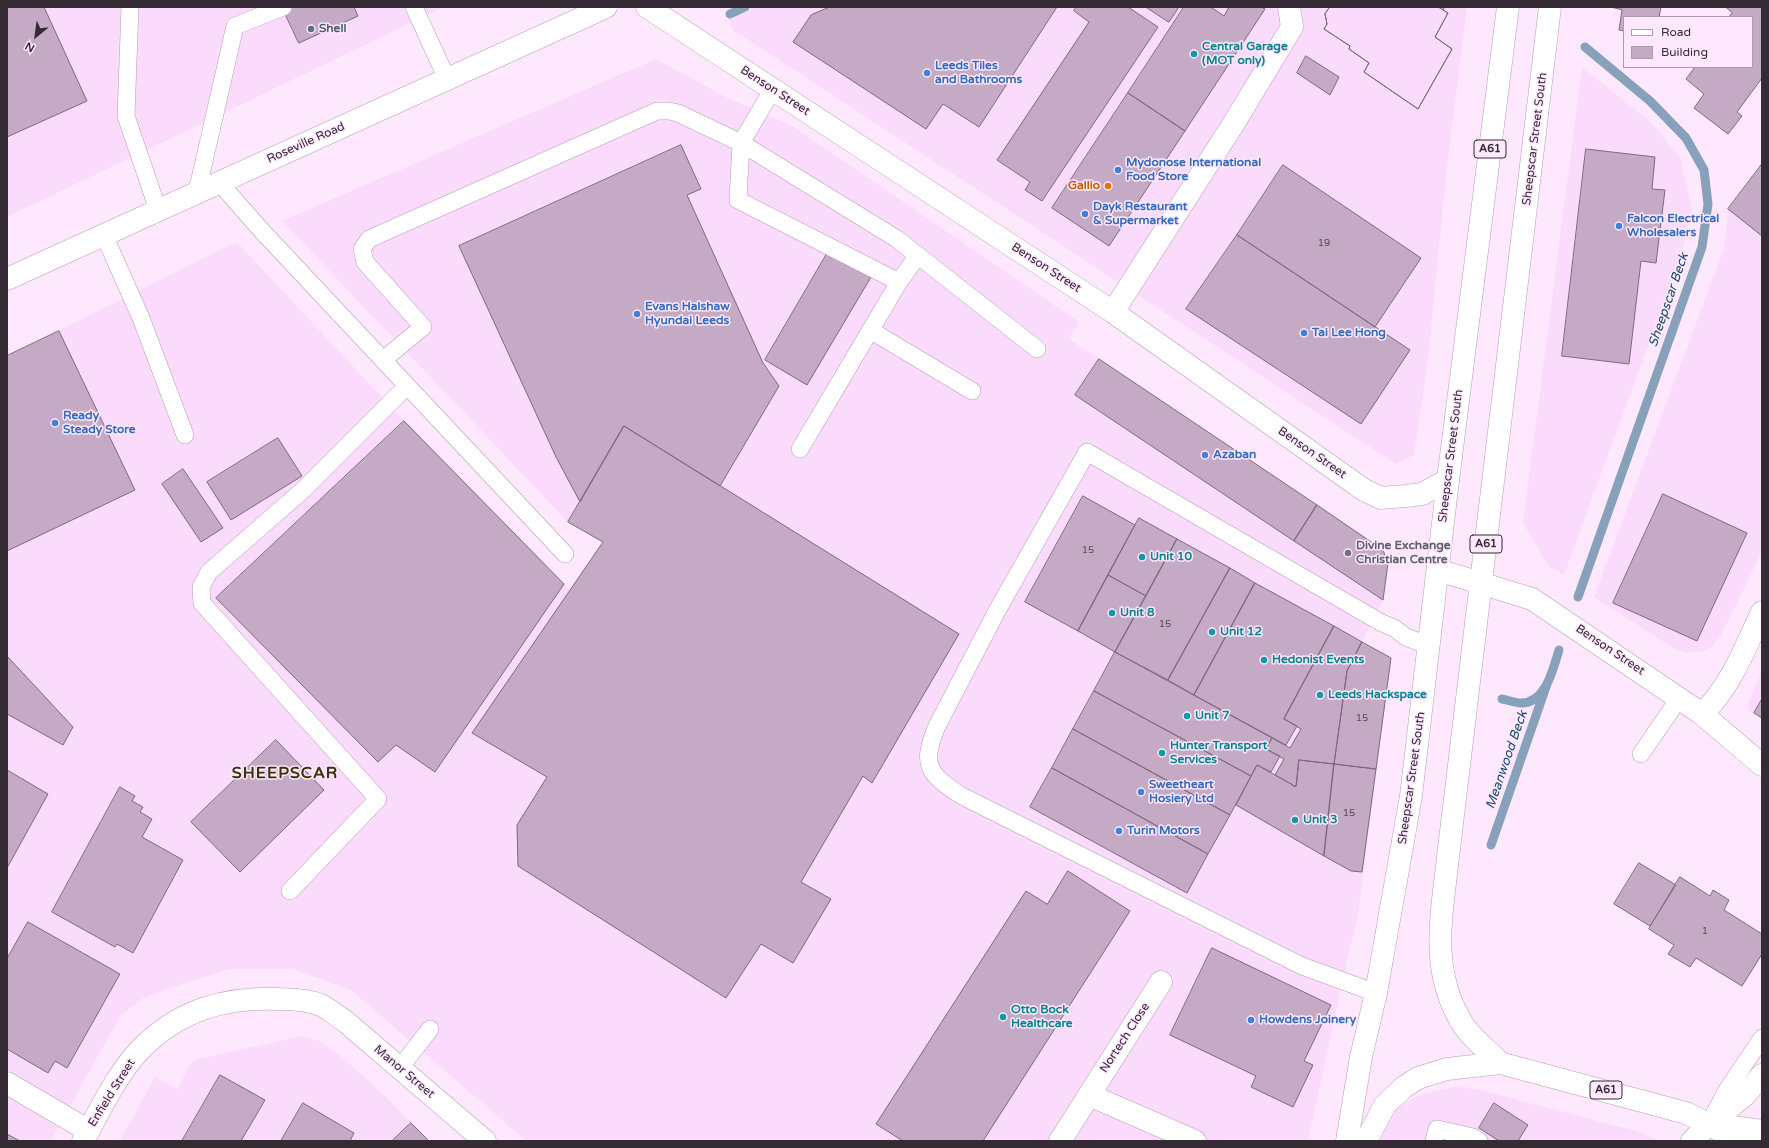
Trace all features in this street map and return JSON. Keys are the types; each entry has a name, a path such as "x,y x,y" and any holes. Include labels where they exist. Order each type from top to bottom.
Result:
{"main road":[{"name":"Roseville Road","path":"7,279 606,7"},
{"name":"Benson Street","path":"647,7 1113,312 1364,490 1382,498 1406,496 1422,494 1448,480"},
{"name":"Sheepscar Street South","path":"1347,1141 1361,1057 1376,993 1411,796 1448,480 1508,7"},
{"name":"Sheepscar Street South","path":"1500,1063 1462,1024 1444,982 1439,947 1448,856 1482,584 1550,7"},
{"path":"1113,312 1234,123 1290,17"},
{"name":"Benson Street","path":"1438,570 1532,599 1680,697 1762,765"},
{"path":"1702,714 1714,702 1726,685 1762,612"},
{"name":"Nortech Close","path":"1060,1141 1162,982"},
{"name":"Enfield Street","path":"86,1136 118,1080 138,1052 173,1022 193,1012 234,1000 255,998 292,1000 321,1005"},
{"name":"Manor Street","path":"321,1005 346,1022 485,1141"},
{"name":"A61","path":"1366,1141 1385,1105 1404,1087 1418,1078 1447,1069 1500,1063 1686,1113 1709,1124 1737,1141"},
{"path":"1692,1141 1709,1124 1744,1096 1762,1074"},
{"path":"7,1084 86,1136"},
{"path":"1089,1095 1195,1141"},
{"name":"A61","path":"1709,1124 1762,1130"}],"lane":[{"path":"130,7 126,116 158,210"},
{"path":"197,192 235,26 283,7"},
{"path":"414,7 447,79"},
{"path":"772,89 741,143 738,200 899,282"},
{"path":"383,360 423,327 365,262 362,249 369,239 657,111 669,110 741,143 897,238 1037,349"},
{"path":"219,182 261,230 565,554"},
{"path":"104,235 141,318 185,435"},
{"path":"800,449 899,282 918,255"},
{"path":"870,330 972,391"},
{"path":"290,891 378,798 202,603 201,587 209,572 303,490 407,386"},
{"path":"1376,993 1302,966 960,795 941,782 929,766 929,746 937,726 998,609 1087,452 1373,618 1394,628 1406,637 1429,646"},
{"path":"1641,754 1680,697"},
{"path":"400,1068 430,1029"},
{"path":"1709,1124 1727,1090 1762,1038"},
{"path":"1434,1141 1437,1129 1473,1137 1479,1141"}],"shaded area":[{"path":"7,7 444,7 7,217"},
{"path":"747,7 1467,7 1446,175 1428,360 1414,455 1396,464 733,30 727,16"},
{"path":"656,59 730,99 791,125 1079,322 1069,339 1383,550 1388,563 1383,600 1362,642 1391,658 1358,915 1308,1141 526,1141 351,990 293,969 230,969 175,986 142,999 120,1016 51,1141 7,1141 7,356 237,242 404,421 570,590 603,542 568,522 282,221"},
{"path":"1582,67 1652,123 1680,157 1692,208 1681,256 1564,575 1549,567 1523,523"},
{"path":"1762,163 1762,552 1721,635 1713,646 1703,651 1689,653 1676,650 1594,597 1724,248 1728,209"},
{"path":"1762,671 1762,718 1747,709 1748,703"},
{"path":"302,1036 319,1041 343,1058 384,1095 429,1141 120,1141 155,1077 177,1089 193,1060"},
{"path":"1455,1087 1477,1089 1639,1132 1658,1141 1380,1141 1386,1126 1398,1107 1419,1095"}],"building":[{"path":"7,7 44,7 87,101 7,137"},
{"name":"Shell","path":"282,7 354,7 358,16 299,43"},
{"name":"Leeds Tiles and Bathrooms","path":"830,7 1057,7 979,127 943,104 926,129 793,42 811,15"},
{"path":"1076,7 1128,7 1158,27 1042,201 1025,190 1030,182 997,160 1089,22 1074,11"},
{"path":"1146,7 1179,7 1169,22"},
{"name":"Central Garage (MOT only)","path":"1184,7 1211,7 1224,16 1229,7 1261,7 1265,9 1185,131 1128,93"},
{"path":"1330,7 1445,7 1443,10 1448,13 1435,37 1452,49 1418,109 1364,72 1369,63 1349,49 1350,46 1324,29 1327,24 1325,14"},
{"path":"1330,7 1438,7 1448,13 1435,37 1452,49 1418,109 1364,72 1369,63 1349,49 1350,46 1324,29 1327,24 1325,14"},
{"path":"1611,7 1661,7 1659,16 1623,16 1623,31 1619,30 1622,10"},
{"path":"1726,7 1762,7 1762,78 1737,112 1742,116 1728,134 1694,108 1704,94 1686,79 1694,68 1753,68 1753,16 1730,16 1732,13"},
{"path":"1306,56 1339,77 1330,95 1297,73"},
{"name":"Mydonose International Food Store","path":"1128,93 1185,131 1109,246 1052,208"},
{"path":"681,145 701,189 687,195 763,363 779,386 720,486 624,426 580,502 556,457 459,246"},
{"name":"Falcon Electrical Wholesalers","path":"1586,149 1655,157 1652,189 1665,190 1656,263 1641,261 1629,364 1562,356"},
{"path":"1762,164 1762,236 1728,209"},
{"path":"1283,165 1421,258 1375,327 1237,235"},
{"name":"Tai Lee Hong","path":"1237,235 1410,350 1361,424 1186,309"},
{"path":"828,252 871,277 807,385 765,360"},
{"name":"Ready Steady Store","path":"59,331 135,490 7,551 7,356"},
{"name":"Azaban","path":"1099,359 1317,505 1294,541 1075,395"},
{"path":"404,421 564,584 435,772 396,745 378,762 216,598"},
{"path":"624,426 959,634 872,783 863,776 801,882 831,899 793,963 761,944 726,998 518,866 517,825 547,777 472,733 603,542 568,522"},
{"path":"278,438 302,476 231,520 207,482"},
{"path":"183,469 223,528 201,542 162,484"},
{"path":"1663,494 1747,533 1697,641 1613,603"},
{"path":"1083,496 1135,525 1078,631 1025,602"},
{"name":"Divine Exchange Christian Centre","path":"1317,505 1383,550 1388,563 1383,600 1294,541"},
{"name":"Unit 10","path":"1139,518 1177,539 1146,596 1108,575"},
{"path":"1177,539 1230,568 1168,680 1115,652"},
{"name":"Unit 12","path":"1230,568 1255,583 1194,695 1168,680"},
{"name":"Unit 8","path":"1108,575 1146,596 1115,652 1078,631"},
{"name":"Hedonist Events","path":"1255,583 1334,626 1284,719 1297,726 1286,745 1194,695"},
{"name":"Leeds Hackspace","path":"1334,626 1362,642 1347,671 1334,764 1299,760 1296,786 1293,786 1275,775 1284,759 1266,749 1272,738 1290,748 1301,729 1284,719"},
{"path":"1362,642 1391,658 1376,769 1334,764 1347,671"},
{"name":"Unit 7","path":"1115,652 1272,738 1266,749 1280,756 1271,772 1257,765 1251,776 1094,691"},
{"path":"7,656 73,727 63,745 7,714"},
{"name":"Hunter Transport Services","path":"1094,691 1251,776 1230,815 1073,729"},
{"path":"1762,699 1762,718 1754,713"},
{"name":"Sweetheart Hosiery Ltd","path":"1073,729 1230,815 1208,854 1052,768"},
{"path":"276,740 324,790 240,872 191,822"},
{"name":"Unit 3","path":"1299,760 1334,764 1324,856 1236,805 1257,765 1293,786 1296,786"},
{"path":"1334,764 1376,769 1362,872 1351,871 1324,856"},
{"name":"Turin Motors","path":"1052,768 1208,854 1187,893 1030,807"},
{"path":"7,770 48,794 7,868"},
{"path":"120,787 135,796 132,801 143,807 140,812 152,819 142,837 183,860 133,953 117,944 115,947 52,912"},
{"path":"1639,863 1676,885 1650,926 1614,904"},
{"name":"Otto Bock Healthcare","path":"1068,871 1130,911 983,1141 903,1141 876,1124 1026,891 1047,904"},
{"path":"1680,877 1710,896 1713,890 1729,900 1724,910 1762,934 1762,954 1742,986 1696,958 1690,967 1668,954 1674,945 1649,929"},
{"path":"28,922 120,974 67,1068 55,1061 48,1073 7,1049 7,959"},
{"name":"Howdens Joinery","path":"1212,948 1331,1005 1304,1061 1313,1065 1293,1107 1251,1087 1256,1076 1170,1035"},
{"path":"220,1075 265,1100 241,1141 182,1141"},
{"path":"303,1103 354,1133 350,1141 281,1141"},
{"path":"1494,1103 1528,1125 1518,1141 1499,1141 1479,1128"},
{"path":"411,1123 429,1141 392,1141"},
{"path":"7,1134 20,1141 7,1141"}],"waterway":[{"path":"730,14 745,7"},
{"name":"Sheepscar Beck","path":"1578,597 1702,247 1708,204 1704,170 1686,138 1650,101 1585,47"},
{"name":"Meanwood Beck","path":"1502,699 1521,703 1530,702 1537,697 1547,684 1559,650"},
{"name":"Meanwood Beck","path":"1491,845 1547,684"}],"place":[{"name":"Shell","path":"311,29"},
{"name":"Central Garage (MOT only)","path":"1194,54"},
{"name":"Leeds Tiles and Bathrooms","path":"927,73"},
{"name":"Mydonose International Food Store","path":"1118,170"},
{"name":"Gallio","path":"1108,186"},
{"name":"Dayk Restaurant & Supermarket","path":"1085,214"},
{"name":"Falcon Electrical Wholesalers","path":"1619,226"},
{"name":"Evans Halshaw Hyundai Leeds","path":"637,314"},
{"name":"Tai Lee Hong","path":"1304,333"},
{"name":"Ready Steady Store","path":"55,423"},
{"name":"Azaban","path":"1205,455"},
{"name":"Divine Exchange Christian Centre","path":"1348,553"},
{"name":"Unit 10","path":"1142,557"},
{"name":"Unit 8","path":"1112,613"},
{"name":"Unit 12","path":"1212,632"},
{"name":"Hedonist Events","path":"1264,660"},
{"name":"Leeds Hackspace","path":"1320,695"},
{"name":"Unit 7","path":"1187,716"},
{"name":"Hunter Transport Services","path":"1162,753"},
{"name":"Sweetheart Hosiery Ltd","path":"1141,792"},
{"name":"Unit 3","path":"1295,820"},
{"name":"Turin Motors","path":"1119,831"},
{"name":"Otto Bock Healthcare","path":"1003,1017"},
{"name":"Howdens Joinery","path":"1251,1020"}],"district":[{"name":"SHEEPSCAR","path":"285,774"}]}
